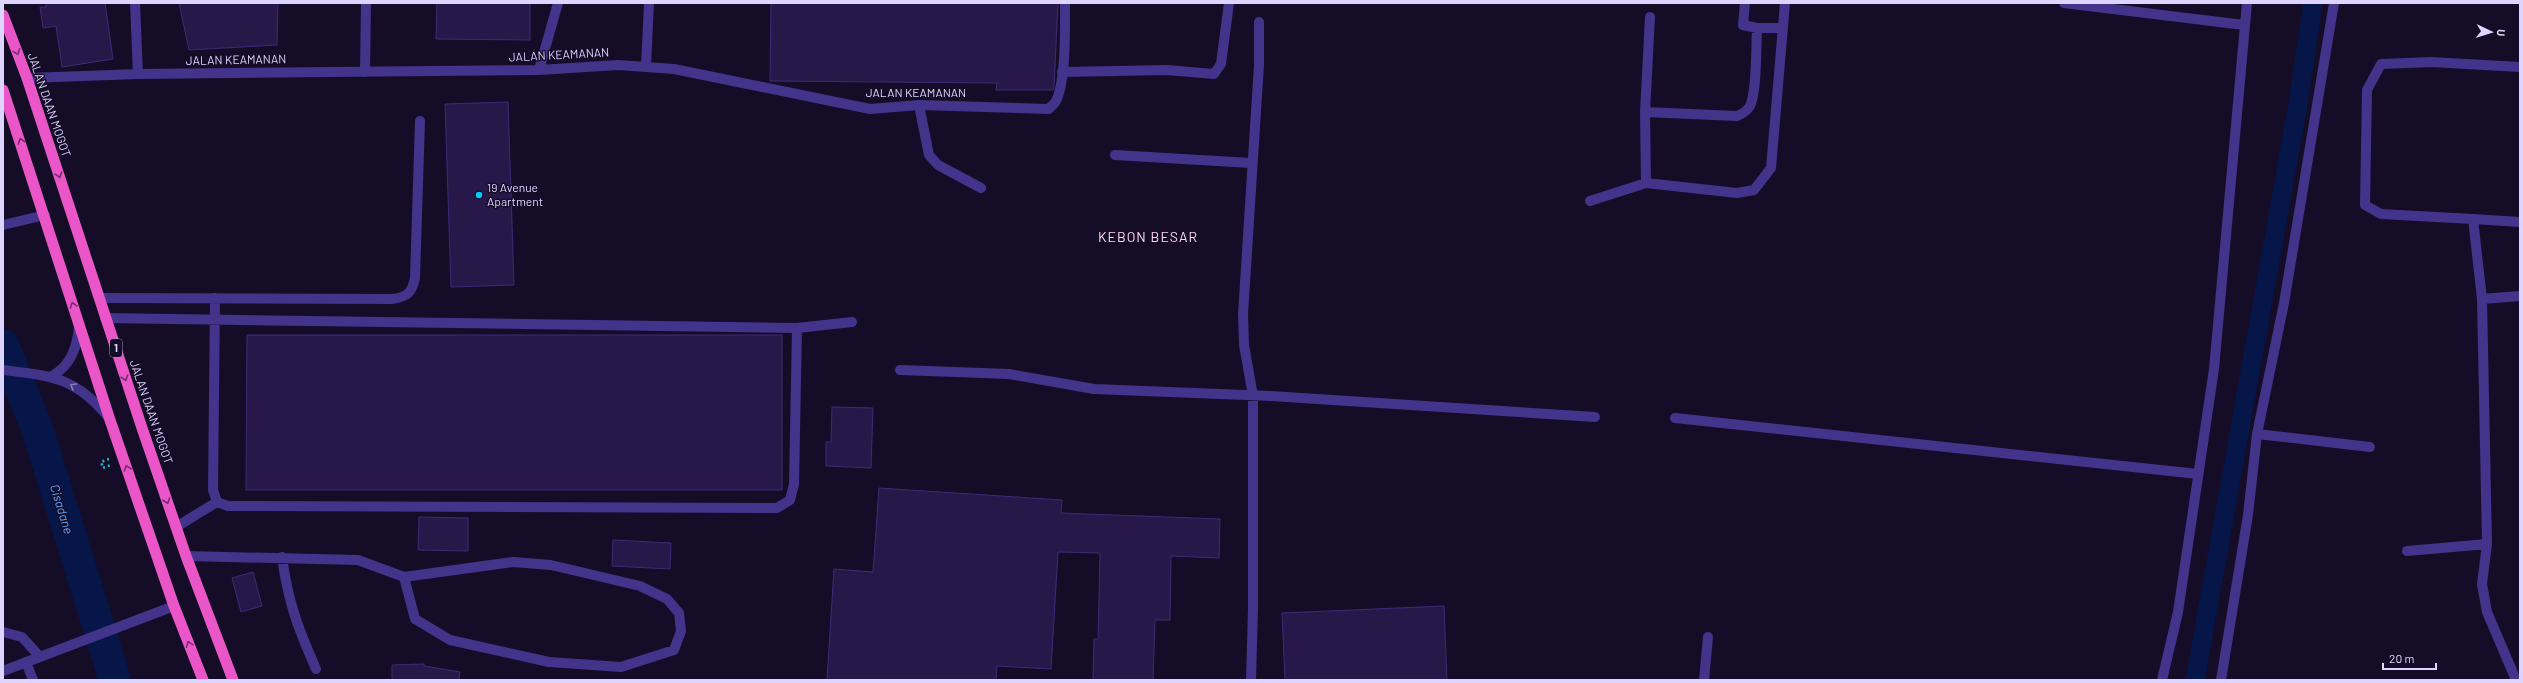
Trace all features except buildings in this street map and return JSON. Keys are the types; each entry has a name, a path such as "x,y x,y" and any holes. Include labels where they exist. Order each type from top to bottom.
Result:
{"highway":[{"name":"JALAN DAAN MOGOT","path":"3,15 27,78 105,318 186,556 233,680"},
{"path":"3,90 45,215 110,420 174,606 203,680"}],"street":[{"path":"135,3 138,74"},
{"path":"365,72 366,3"},
{"path":"539,70 558,3"},
{"path":"646,66 649,3"},
{"path":"1065,3 1065,44 1062,72 1167,70 1214,74 1221,64 1229,3"},
{"path":"1744,3 1743,24 1757,28 1783,28"},
{"path":"1590,201 1646,183 1737,193 1754,190 1764,180 1771,168 1785,3"},
{"path":"2064,3 2244,25"},
{"path":"2162,680 2178,612 2214,369 2246,3"},
{"path":"2221,680 2248,515 2257,434 2284,303 2334,3"},
{"path":"1646,183 1645,112 1650,17"},
{"path":"1251,680 1254,609 1253,396 1244,345 1243,314 1251,163 1259,65 1259,22"},
{"path":"1645,112 1737,116 1744,112 1750,107 1753,94 1757,28"},
{"path":"2520,67 2431,62 2381,64 2367,90 2365,205 2381,214 2520,222"},
{"name":"JALAN KEAMANAN","path":"27,78 138,74 539,70 618,65 674,69 870,108 919,105 1049,109 1057,100 1062,72"},
{"path":"919,105 929,155 938,165 981,188"},
{"path":"99,298 404,298 413,290 415,278 420,121"},
{"path":"1115,156 1251,163"},
{"path":"3,225 45,215"},
{"path":"2473,219 2482,299 2486,544 2482,584 2487,612 2516,680"},
{"path":"2482,299 2520,296"},
{"path":"215,298 213,490 217,502"},
{"path":"105,318 796,328 852,322"},
{"path":"48,376 64,369 72,358 78,341 80,324"},
{"path":"217,502 228,506 777,508 790,500 794,484 796,328"},
{"path":"3,370 48,376 72,384 86,394 110,420"},
{"path":"900,370 1009,374 1094,389 1253,396 1595,417"},
{"path":"1676,418 2198,474"},
{"path":"2257,434 2370,448"},
{"path":"176,527 217,502"},
{"path":"2407,551 2486,544"},
{"path":"186,556 282,556 358,560 404,577 513,562 551,565 640,586 667,599 679,613 681,631 674,650 621,667 549,662 450,640 415,619 404,577"},
{"path":"282,556 287,593 294,620 316,669"},
{"path":"3,671 174,606"},
{"path":"3,632 22,637 44,655"},
{"path":"1704,680 1708,637"},
{"path":"26,662 33,680"}],"path":[{"path":"103,468 101,462 114,457"}],"waterway":[{"path":"2195,680 2298,104 2313,3"},
{"name":"Cisadane","path":"3,345 37,428 115,680"}],"place":[{"name":"19 Avenue Apartment","path":"479,195"}],"district":[{"name":"KEBON BESAR","path":"1148,237"}]}
